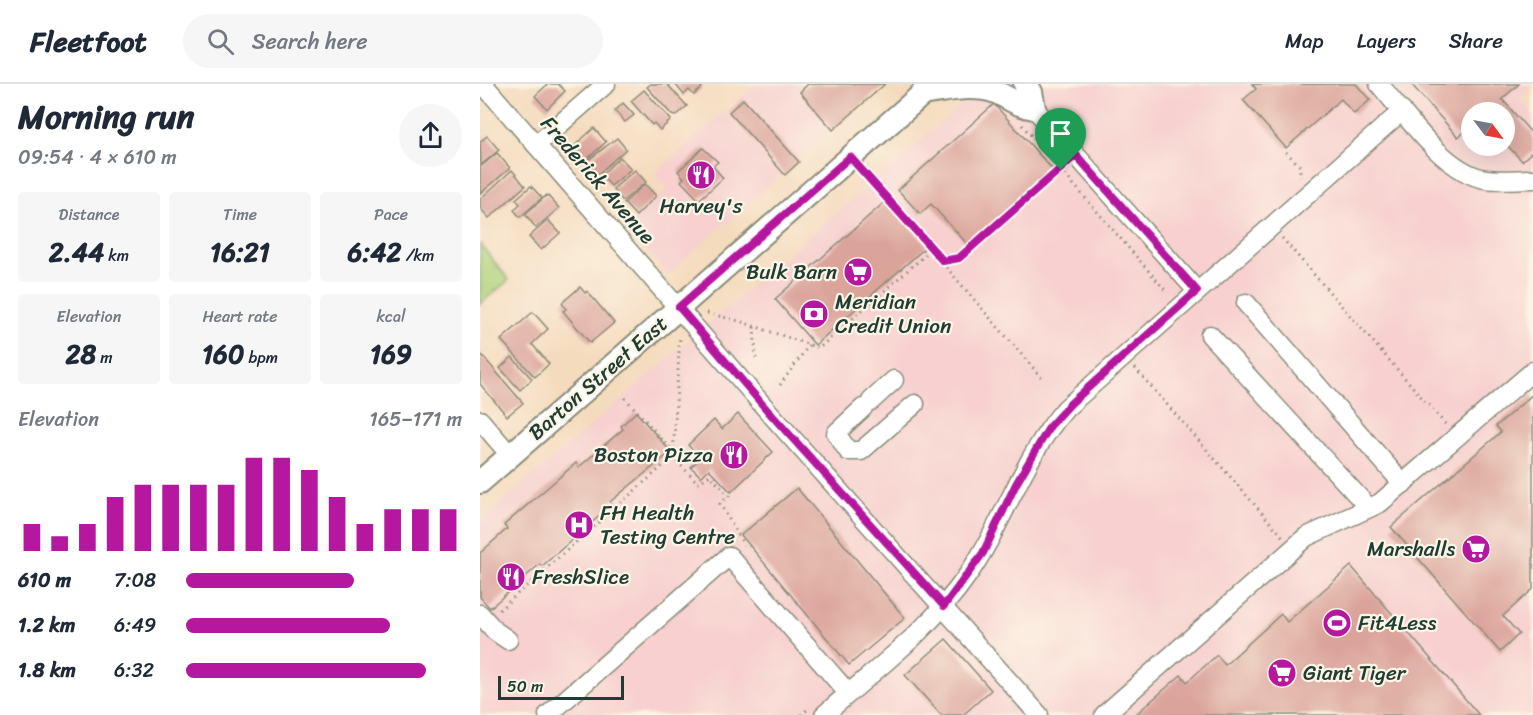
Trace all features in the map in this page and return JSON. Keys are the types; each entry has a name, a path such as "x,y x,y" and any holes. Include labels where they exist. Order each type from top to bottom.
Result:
{"main road":[{"path":"1025,84 1031,92 1026,115"},
{"path":"928,89 970,86 995,92 1017,105 1026,115"},
{"name":"Barton Street East","path":"480,482 928,89"}],"street":[{"name":"Frederick Avenue","path":"483,84 768,411 1039,715"},
{"path":"536,145 606,84"},
{"path":"1379,84 1446,160 1464,172 1484,179 1533,179"},
{"path":"824,715 925,626 944,606 983,553 1016,484 1050,426 1071,403 1402,111"},
{"path":"1026,115 1076,155 1197,291"},
{"path":"1246,303 1403,484"},
{"path":"1210,335 1369,508"},
{"path":"1104,715 1306,537 1369,508 1403,484 1533,371"},
{"path":"894,380 837,433 848,451 861,451 915,404"},
{"path":"480,420 510,455"},
{"path":"548,715 729,556 848,693"},
{"path":"485,615 495,631 508,640"}],"path":[{"path":"1026,115 1061,170 1166,291"},
{"path":"943,261 959,258 1076,155"},
{"path":"850,157 943,261 958,282 1041,377"},
{"path":"1272,226 1457,437"},
{"path":"485,615 673,457 681,334 679,307 754,326 819,348 932,249"},
{"path":"754,326 756,358"},
{"path":"780,385 808,345"},
{"path":"1134,367 1293,548"},
{"path":"625,398 673,450"}],"shaded area":[{"path":"756,84 884,84 668,274 623,228 668,189 654,174"},
{"path":"986,84 1533,84 1521,98 1533,113 1533,715 480,715 480,521"}],"green space":[{"path":"480,244 509,280 480,304"}],"building":[{"path":"548,84 558,84 565,91 547,109 535,96"},
{"path":"651,84 667,84 687,106 676,116 672,115 647,87"},
{"path":"675,84 698,84 702,88 694,95 689,90 684,95"},
{"path":"808,84 885,84 833,130 800,92"},
{"path":"1252,84 1356,84 1370,100 1354,114 1341,99 1286,148 1243,100 1256,89"},
{"path":"1411,84 1519,84 1502,99 1505,102 1461,102 1461,135 1458,137"},
{"path":"644,90 671,120 660,130 654,123 652,125 631,101"},
{"path":"743,99 799,162 785,175 729,112"},
{"path":"623,103 634,115 625,122 615,111"},
{"path":"994,104 1053,170 969,246 931,204 920,214 898,190"},
{"path":"1515,114 1533,135 1533,151 1522,161 1515,154"},
{"path":"594,128 606,142 585,161 573,147"},
{"path":"487,136 499,150 481,165 480,142"},
{"path":"617,138 626,149 598,174 587,161"},
{"name":"Harvey's","path":"703,148 718,162 713,166 723,178 699,200 681,181 684,178 678,171"},
{"path":"497,153 510,168 480,194 480,167"},
{"path":"620,157 631,169 611,186 601,175"},
{"path":"512,170 525,186 489,218 480,208 480,199"},
{"path":"635,170 646,182 623,201 613,189"},
{"path":"645,184 656,196 636,216 624,203"},
{"path":"531,186 542,198 520,217 514,210 520,204 516,199"},
{"path":"547,195 559,208 536,228 525,214"},
{"path":"887,200 927,246 815,345 775,299"},
{"path":"548,220 560,233 541,250 529,237"},
{"path":"580,287 585,293 587,291 614,323 590,343 563,311 566,309 562,303"},
{"path":"533,312 548,329 532,344 549,364 535,377 501,340"},
{"path":"480,353 523,403 507,416 480,384"},
{"path":"512,357 532,379 520,390 500,368"},
{"path":"1533,394 1533,589 1503,616 1519,634 1500,652 1391,527 1501,432 1496,426"},
{"path":"636,412 671,452 610,502 612,505 542,566 540,564 490,608 480,597 480,553 507,529 504,525 576,463 579,467 623,429 621,426"},
{"name":"Boston Pizza","path":"738,414 773,452 731,492 709,469 701,477 691,467 700,458 688,445 714,420 722,429"},
{"path":"797,488 905,618 849,665 741,535"},
{"path":"1351,566 1479,715 1135,715 1181,675 1187,682 1217,655 1225,665 1281,614 1287,622"},
{"path":"946,639 991,690 963,715 941,715 905,675"}],"place":[{"name":"Harvey's","path":"701,175"},
{"name":"Bulk Barn","path":"858,272"},
{"name":"Meridian Credit Union","path":"814,314"},
{"name":"Boston Pizza","path":"734,455"},
{"name":"FH Health Testing Centre","path":"579,525"},
{"name":"Marshalls","path":"1476,549"},
{"name":"FreshSlice","path":"511,577"},
{"name":"Fit4Less","path":"1337,623"},
{"name":"Giant Tiger","path":"1282,673"}],"route":[{"path":"1076,155 1197,291 1071,403 1050,426 1016,484 983,553 944,606 768,411 679,307 850,157 943,261 959,258 1061,170 1076,155"}]}
